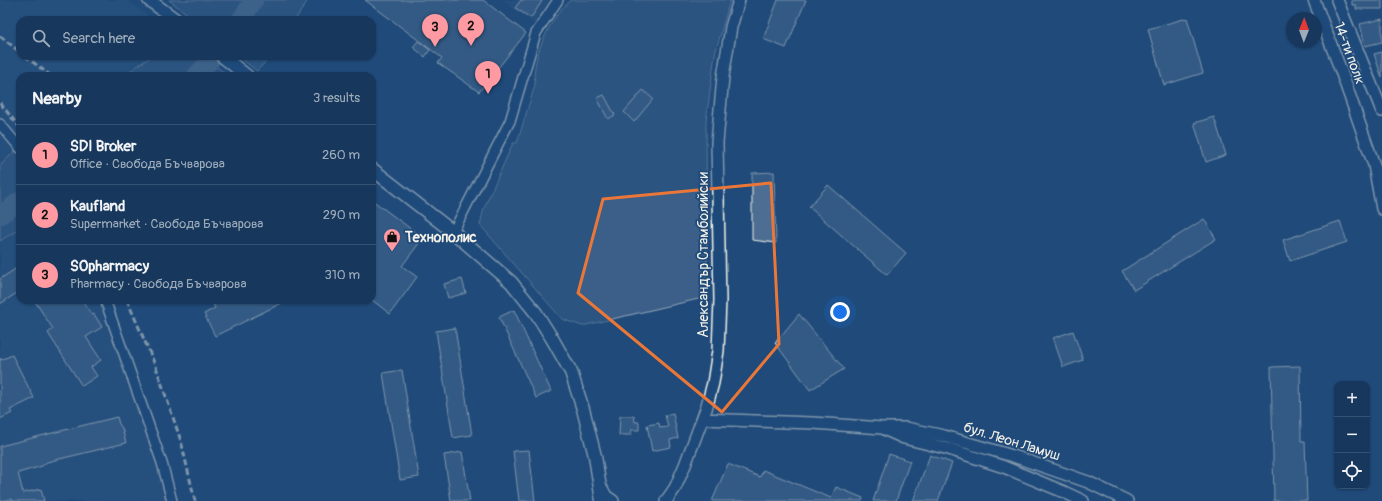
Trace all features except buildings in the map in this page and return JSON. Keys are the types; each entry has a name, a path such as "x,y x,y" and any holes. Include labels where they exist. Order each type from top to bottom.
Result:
{"main road":[{"path":"150,0 171,16"},
{"path":"227,60 242,72"},
{"path":"376,172 453,232 511,282 536,313 553,340 570,372 584,409 595,456 602,501"}],"street":[{"path":"453,232 510,121 536,32 558,0"},
{"name":"Александър Стамболийски","path":"666,501 685,465 703,419 713,383 718,351 720,300 717,142 723,77 731,27 739,0"},
{"name":"14-ти полк","path":"1314,0 1374,165 1382,209"},
{"name":"14-ти полк","path":"1337,0 1382,110"},
{"path":"0,124 16,143"},
{"path":"106,304 162,463 172,501"},
{"name":"бул. Леон Ламуш","path":"703,419 906,428 944,436 1016,457 1080,480 1127,501"},
{"name":"бул. Леон Ламуш","path":"882,428 904,438 949,449 1004,467 1083,501"},
{"path":"600,484 606,496 613,501"}],"highlighted area":[{"path":"771,183 779,344 722,412 578,293 603,199"}],"shaded area":[{"path":"0,0 127,0 149,16 16,16 16,60 146,60 129,72 16,72 16,151 0,166"},
{"path":"169,0 308,0 298,16 190,16"},
{"path":"502,0 550,0 534,24"},
{"path":"571,0 730,0 715,54 706,121 707,297 582,326 562,319 480,225 484,208 513,143 517,143 535,85 534,75 539,51 556,16"},
{"path":"146,60 207,60 224,72 129,72"},
{"path":"243,60 267,60 257,71"},
{"path":"16,150 16,231 0,241 0,166"},
{"path":"16,231 16,304 100,304 149,431 167,501 0,501 0,241"}],"waterway":[{"path":"244,16 254,0"},
{"path":"200,72 210,60"},
{"path":"0,215 16,204"}],"railway":[{"path":"0,36 16,49"},
{"path":"30,60 46,72"},
{"path":"0,103 16,123"},
{"path":"129,304 156,367 181,441 195,501"}],"place":[{"name":"Kaufland","path":"471,46"},
{"name":"SOpharmacy","path":"435,47"},
{"name":"SDI Broker","path":"488,94"},
{"name":"Технополис","path":"392,252"}]}
